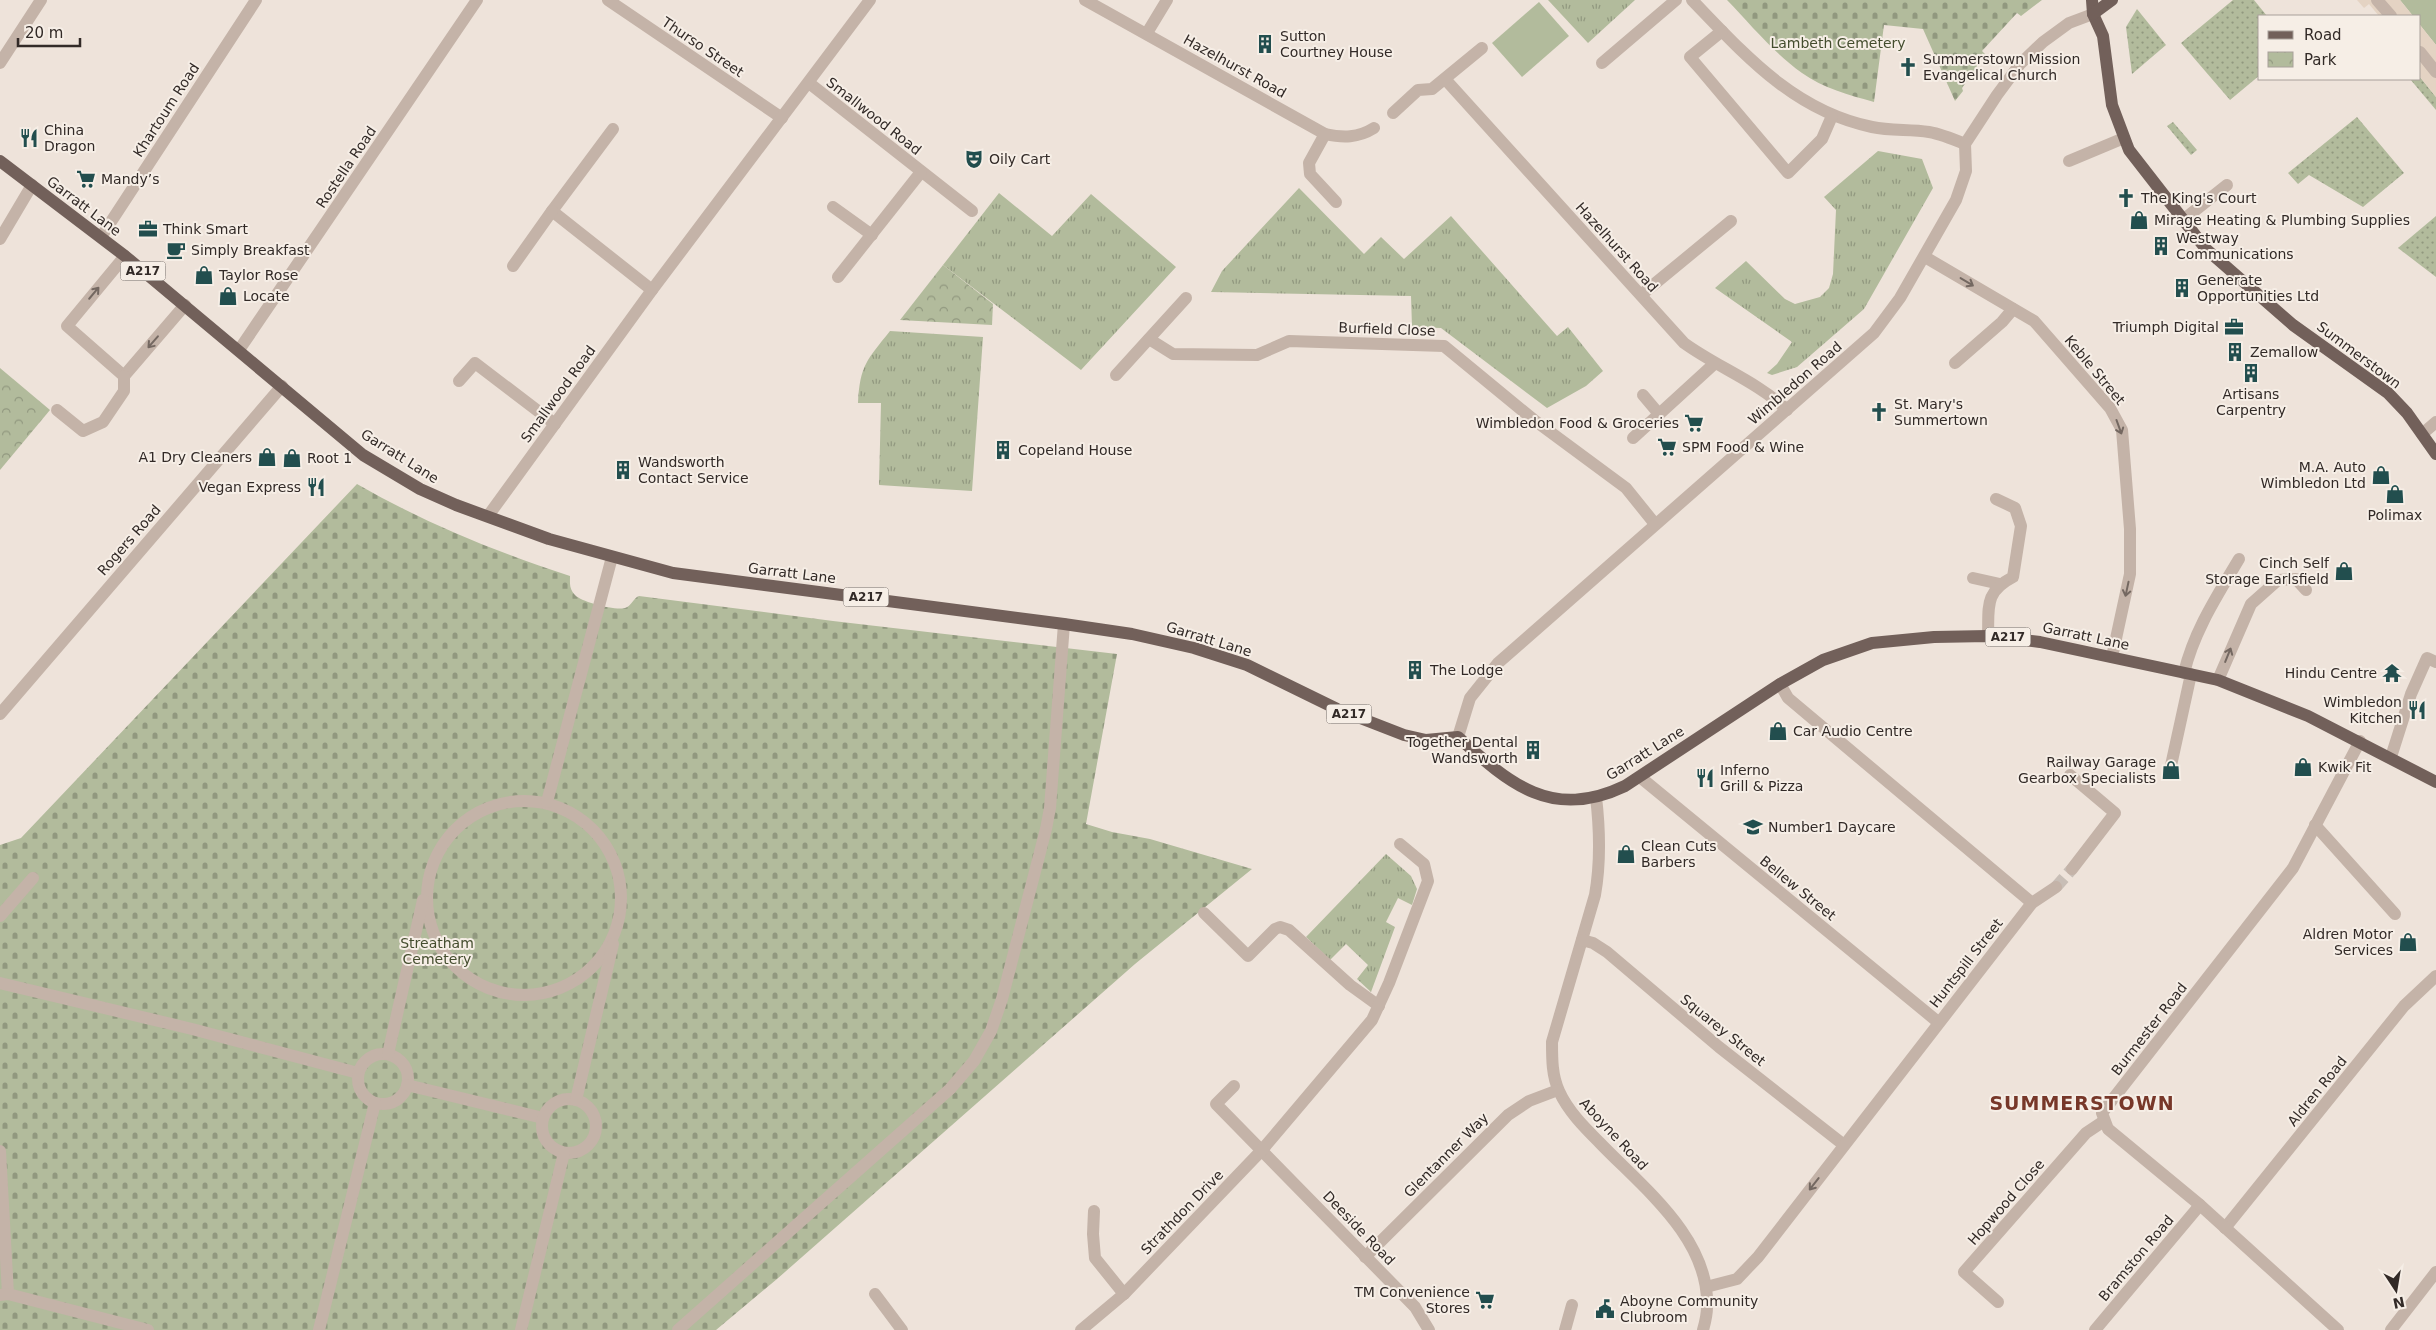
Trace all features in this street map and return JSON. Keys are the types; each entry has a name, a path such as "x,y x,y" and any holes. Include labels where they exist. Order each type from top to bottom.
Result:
{"main road":[{"name":"Summerstown","path":"2092,0 2093,14 2103,36 2112,105 2129,150 2206,249 2293,325 2388,393 2407,413 2436,454"},
{"path":"2093,14 2112,0"},
{"name":"Garratt Lane","path":"0,161 125,256 363,455 420,489 549,539 673,573 1064,624 1132,634 1194,648 1247,665 1337,709 1404,735 1426,740 1458,736 1488,763 1520,786 1537,795 1558,801 1577,801 1613,792 1640,777 1780,684 1822,660 1872,643 1934,637 1988,636 2040,642 2218,680 2308,716 2360,741 2436,782"}],"street":[{"path":"0,63 41,0"},
{"name":"Khartoum Road","path":"101,237 256,0"},
{"name":"Rostella Road","path":"239,350 477,0"},
{"name":"Thurso Street","path":"608,0 782,118"},
{"name":"Smallwood Road","path":"488,516 652,290 870,0"},
{"name":"Hazelhurst Road","path":"1085,0 1325,134 1339,137 1354,136 1365,134 1374,128"},
{"path":"1147,33 1167,0"},
{"path":"1602,63 1676,0"},
{"path":"1692,0 1780,86 1832,116 1873,127 1936,133 1965,144 2020,64 2043,42 2069,23 2093,14"},
{"path":"2377,0 2390,15"},
{"path":"1722,31 1690,57 1788,173 1822,139 1832,116"},
{"path":"1393,114 1418,90 1432,89 1482,48"},
{"path":"2421,53 2436,72"},
{"name":"Hazelhurst Road","path":"1445,79 1684,343 1714,364 1775,399 1787,410"},
{"name":"Smallwood Road","path":"809,83 972,211"},
{"path":"513,266 613,128"},
{"path":"1325,134 1309,163 1310,174 1336,202"},
{"path":"2069,161 2124,138"},
{"name":"Wimbledon Road","path":"1458,736 1470,698 1498,663 1874,333 1900,298 1925,257 1960,192 1966,171 1965,144"},
{"name":"Smallwood Road","path":"838,277 921,172"},
{"path":"0,239 32,185"},
{"path":"2183,220 2227,185"},
{"path":"834,207 872,235"},
{"path":"552,211 652,290"},
{"path":"1641,296 1731,221"},
{"path":"124,376 67,326 125,256"},
{"name":"Keble Street","path":"1925,257 2034,321 2110,408 2122,430 2130,529 2130,574 2112,657"},
{"path":"1116,375 1186,298"},
{"path":"57,410 83,431 103,422 124,391 124,376 185,305"},
{"path":"1955,363 2002,322 2013,309"},
{"name":"Burfield Close","path":"1149,339 1173,354 1257,355 1289,341 1444,346 1534,420 1626,488 1655,524"},
{"path":"459,381 475,363 555,424"},
{"path":"1633,438 1714,364"},
{"name":"Rogers Road","path":"0,714 282,386"},
{"path":"1643,395 1659,414"},
{"path":"2422,434 2436,422"},
{"path":"1988,636 1989,597 2000,584 2013,577 2021,526 2015,508 1996,499"},
{"path":"547,802 612,557"},
{"path":"2170,770 2190,648 2203,619 2239,559"},
{"path":"1973,578 2000,584"},
{"path":"2218,680 2238,630 2251,604 2278,580 2296,579 2306,590"},
{"path":"678,1330 950,1089 974,1061 991,1031 1002,999 1050,808 1064,624"},
{"path":"2391,757 2411,694 2427,658 2436,662"},
{"path":"1780,684 1788,698 2032,903"},
{"name":"Burmester Road","path":"2104,1121 2102,1114 2104,1110 2293,868 2360,741"},
{"path":"2070,776 2116,813 2072,869"},
{"name":"Bellew Street","path":"1640,777 1938,1022"},
{"name":"Aboyne Road","path":"1596,797 1600,827 1599,872 1582,940 1552,1042 1552,1067 1558,1090 1578,1121 1662,1207 1689,1242 1699,1264 1706,1287 1707,1308 1703,1330"},
{"path":"388,1054 427,883 442,844 458,826 501,802 523,800 547,802 562,808 589,824 614,859 620,878 623,900 576,1100"},
{"path":"2315,825 2395,914"},
{"name":"Strathdon Drive","path":"1081,1330 1124,1294 1262,1150 1372,1020 1428,882 1424,864 1400,844"},
{"path":"0,916 33,878"},
{"path":"427,883 427,911 435,939 459,971 493,990 523,995 554,990 581,977 614,941"},
{"name":"Huntspill Street","path":"1706,1287 1737,1279 1758,1257 2032,903 2056,888"},
{"path":"1204,913 1248,956 1275,929 1289,930 1350,986 1379,1006"},
{"name":"Squarey Street","path":"1582,940 1593,942 1607,952 1719,1047 1844,1145"},
{"name":"Aldren Road","path":"2225,1228 2404,1006 2436,976"},
{"path":"0,983 358,1073"},
{"path":"376,1054 388,1054 401,1061 406,1067 407,1085 397,1100 389,1103 375,1103 363,1095 357,1082 358,1073 361,1064 368,1058 376,1054"},
{"path":"407,1085 543,1118"},
{"path":"1234,1086 1216,1104 1262,1150"},
{"name":"Glentanner Way","path":"1366,1257 1508,1115 1529,1101 1558,1090"},
{"path":"563,1099 576,1100 591,1110 596,1122 596,1132 592,1141 586,1147 577,1152 564,1153 548,1143 543,1135 543,1118 554,1103 563,1099"},
{"path":"319,1330 375,1103"},
{"path":"2104,1121 2108,1129 2200,1205 2338,1330"},
{"name":"Hopwood Close","path":"1998,1302 1964,1272 2086,1133 2104,1121"},
{"name":"Deeside Road","path":"1262,1150 1415,1306 1430,1330"},
{"path":"0,1151 4,1294 148,1330"},
{"path":"520,1330 564,1153"},
{"name":"Bramston Road","path":"2095,1330 2200,1205"},
{"path":"1094,1211 1095,1258 1124,1294"},
{"path":"2391,1330 2436,1272"},
{"path":"875,1294 902,1330"},
{"path":"1564,1330 1572,1305"}],"green space":[{"path":"1548,0 1635,0 1588,43"},
{"name":"Lambeth Cemetery","path":"1727,0 2042,0 2021,16 2017,13 1982,51 1985,54 1955,101 1923,29 1884,25 1874,102 1827,87 1802,73 1772,48"},
{"path":"2233,0 2254,0 2266,15 2258,15 2258,77 2230,100 2181,43"},
{"path":"2400,0 2436,0 2436,45 2421,26 2421,15 2412,15"},
{"path":"1539,2 1569,36 1522,77 1492,43"},
{"path":"2137,9 2166,45 2132,74 2126,27"},
{"path":"2421,78 2436,97 2436,110 2411,80 2421,80"},
{"path":"2357,117 2404,173 2363,207 2309,175 2298,184 2288,173"},
{"path":"2173,122 2197,150 2191,155 2167,126"},
{"path":"1878,151 1922,159 1933,188 1864,309 1797,367 1772,375 1767,373 1777,364 1792,342 1715,288 1746,261 1785,299 1795,304 1820,297 1829,288 1833,274 1836,210 1824,197"},
{"path":"1299,188 1364,254 1381,237 1404,259 1451,216 1557,336 1568,327 1603,371 1586,386 1547,408 1441,328 1412,327 1411,296 1211,292 1222,271"},
{"path":"999,193 1052,236 1091,194 1176,267 1081,370 943,265"},
{"path":"2436,216 2436,277 2398,248"},
{"path":"943,265 993,304 992,325 900,320"},
{"path":"890,331 983,337 972,491 879,485 881,403 858,403 861,380 866,364"},
{"path":"0,368 50,410 0,470"},
{"name":"Streatham Cemetery","path":"357,484 461,536 570,576 571,588 575,595 591,603 607,607 625,608 639,596 1117,654 1086,824 1112,832 1150,839 1252,869 1135,964 777,1279 716,1330 0,1330 0,845 21,838"},
{"path":"1386,854 1411,876 1417,889 1412,905 1398,898 1386,922 1395,927 1371,992 1357,979 1368,965 1346,944 1330,960 1306,937"}],"shaded area":[{"path":"2357,0 2400,0 2412,15 2378,15 2369,4 2364,8"},
{"path":"2421,26 2436,45 2436,97 2421,78"}],"tunnel":[{"path":"2056,887 2072,869"}],"place":[{"name":"Sutton Courtney House","path":"1265,44"},
{"name":"Summerstown Mission Evangelical Church","path":"1908,67"},
{"name":"China Dragon","path":"29,138"},
{"name":"Oily Cart","path":"974,159"},
{"name":"Mandy’s","path":"86,179"},
{"name":"The King's Court","path":"2126,198"},
{"name":"Mirage Heating & Plumbing Supplies","path":"2139,220"},
{"name":"Think Smart","path":"148,229"},
{"name":"Westway Communications","path":"2161,246"},
{"name":"Simply Breakfast","path":"176,250"},
{"name":"Taylor Rose","path":"204,275"},
{"name":"Generate Opportunities Ltd","path":"2182,288"},
{"name":"Locate","path":"228,296"},
{"name":"Triumph Digital","path":"2234,327"},
{"name":"Zemallow","path":"2235,352"},
{"name":"Artisans Carpentry","path":"2251,373"},
{"name":"St. Mary's Summertown","path":"1879,412"},
{"name":"Wimbledon Food & Groceries","path":"1694,423"},
{"name":"SPM Food & Wine","path":"1667,447"},
{"name":"Copeland House","path":"1003,450"},
{"name":"A1 Dry Cleaners","path":"267,457"},
{"name":"Root 1","path":"292,458"},
{"name":"Wandsworth Contact Service","path":"623,470"},
{"name":"M.A. Auto Wimbledon Ltd","path":"2381,475"},
{"name":"Vegan Express","path":"316,487"},
{"name":"Polimax","path":"2395,494"},
{"name":"Cinch Self Storage Earlsfield","path":"2344,571"},
{"name":"The Lodge","path":"1415,670"},
{"name":"Hindu Centre","path":"2392,673"},
{"name":"Wimbledon Kitchen","path":"2417,710"},
{"name":"Car Audio Centre","path":"1778,731"},
{"name":"Together Dental Wandsworth","path":"1533,750"},
{"name":"Kwik Fit","path":"2303,767"},
{"name":"Railway Garage Gearbox Specialists","path":"2171,770"},
{"name":"Inferno Grill & Pizza","path":"1705,778"},
{"name":"Number1 Daycare","path":"1753,827"},
{"name":"Clean Cuts Barbers","path":"1626,854"},
{"name":"Aldren Motor Services","path":"2408,942"},
{"name":"TM Convenience Stores","path":"1485,1300"},
{"name":"Aboyne Community Clubroom","path":"1605,1309"}],"district":[{"name":"SUMMERSTOWN","path":"2082,1103"}]}
